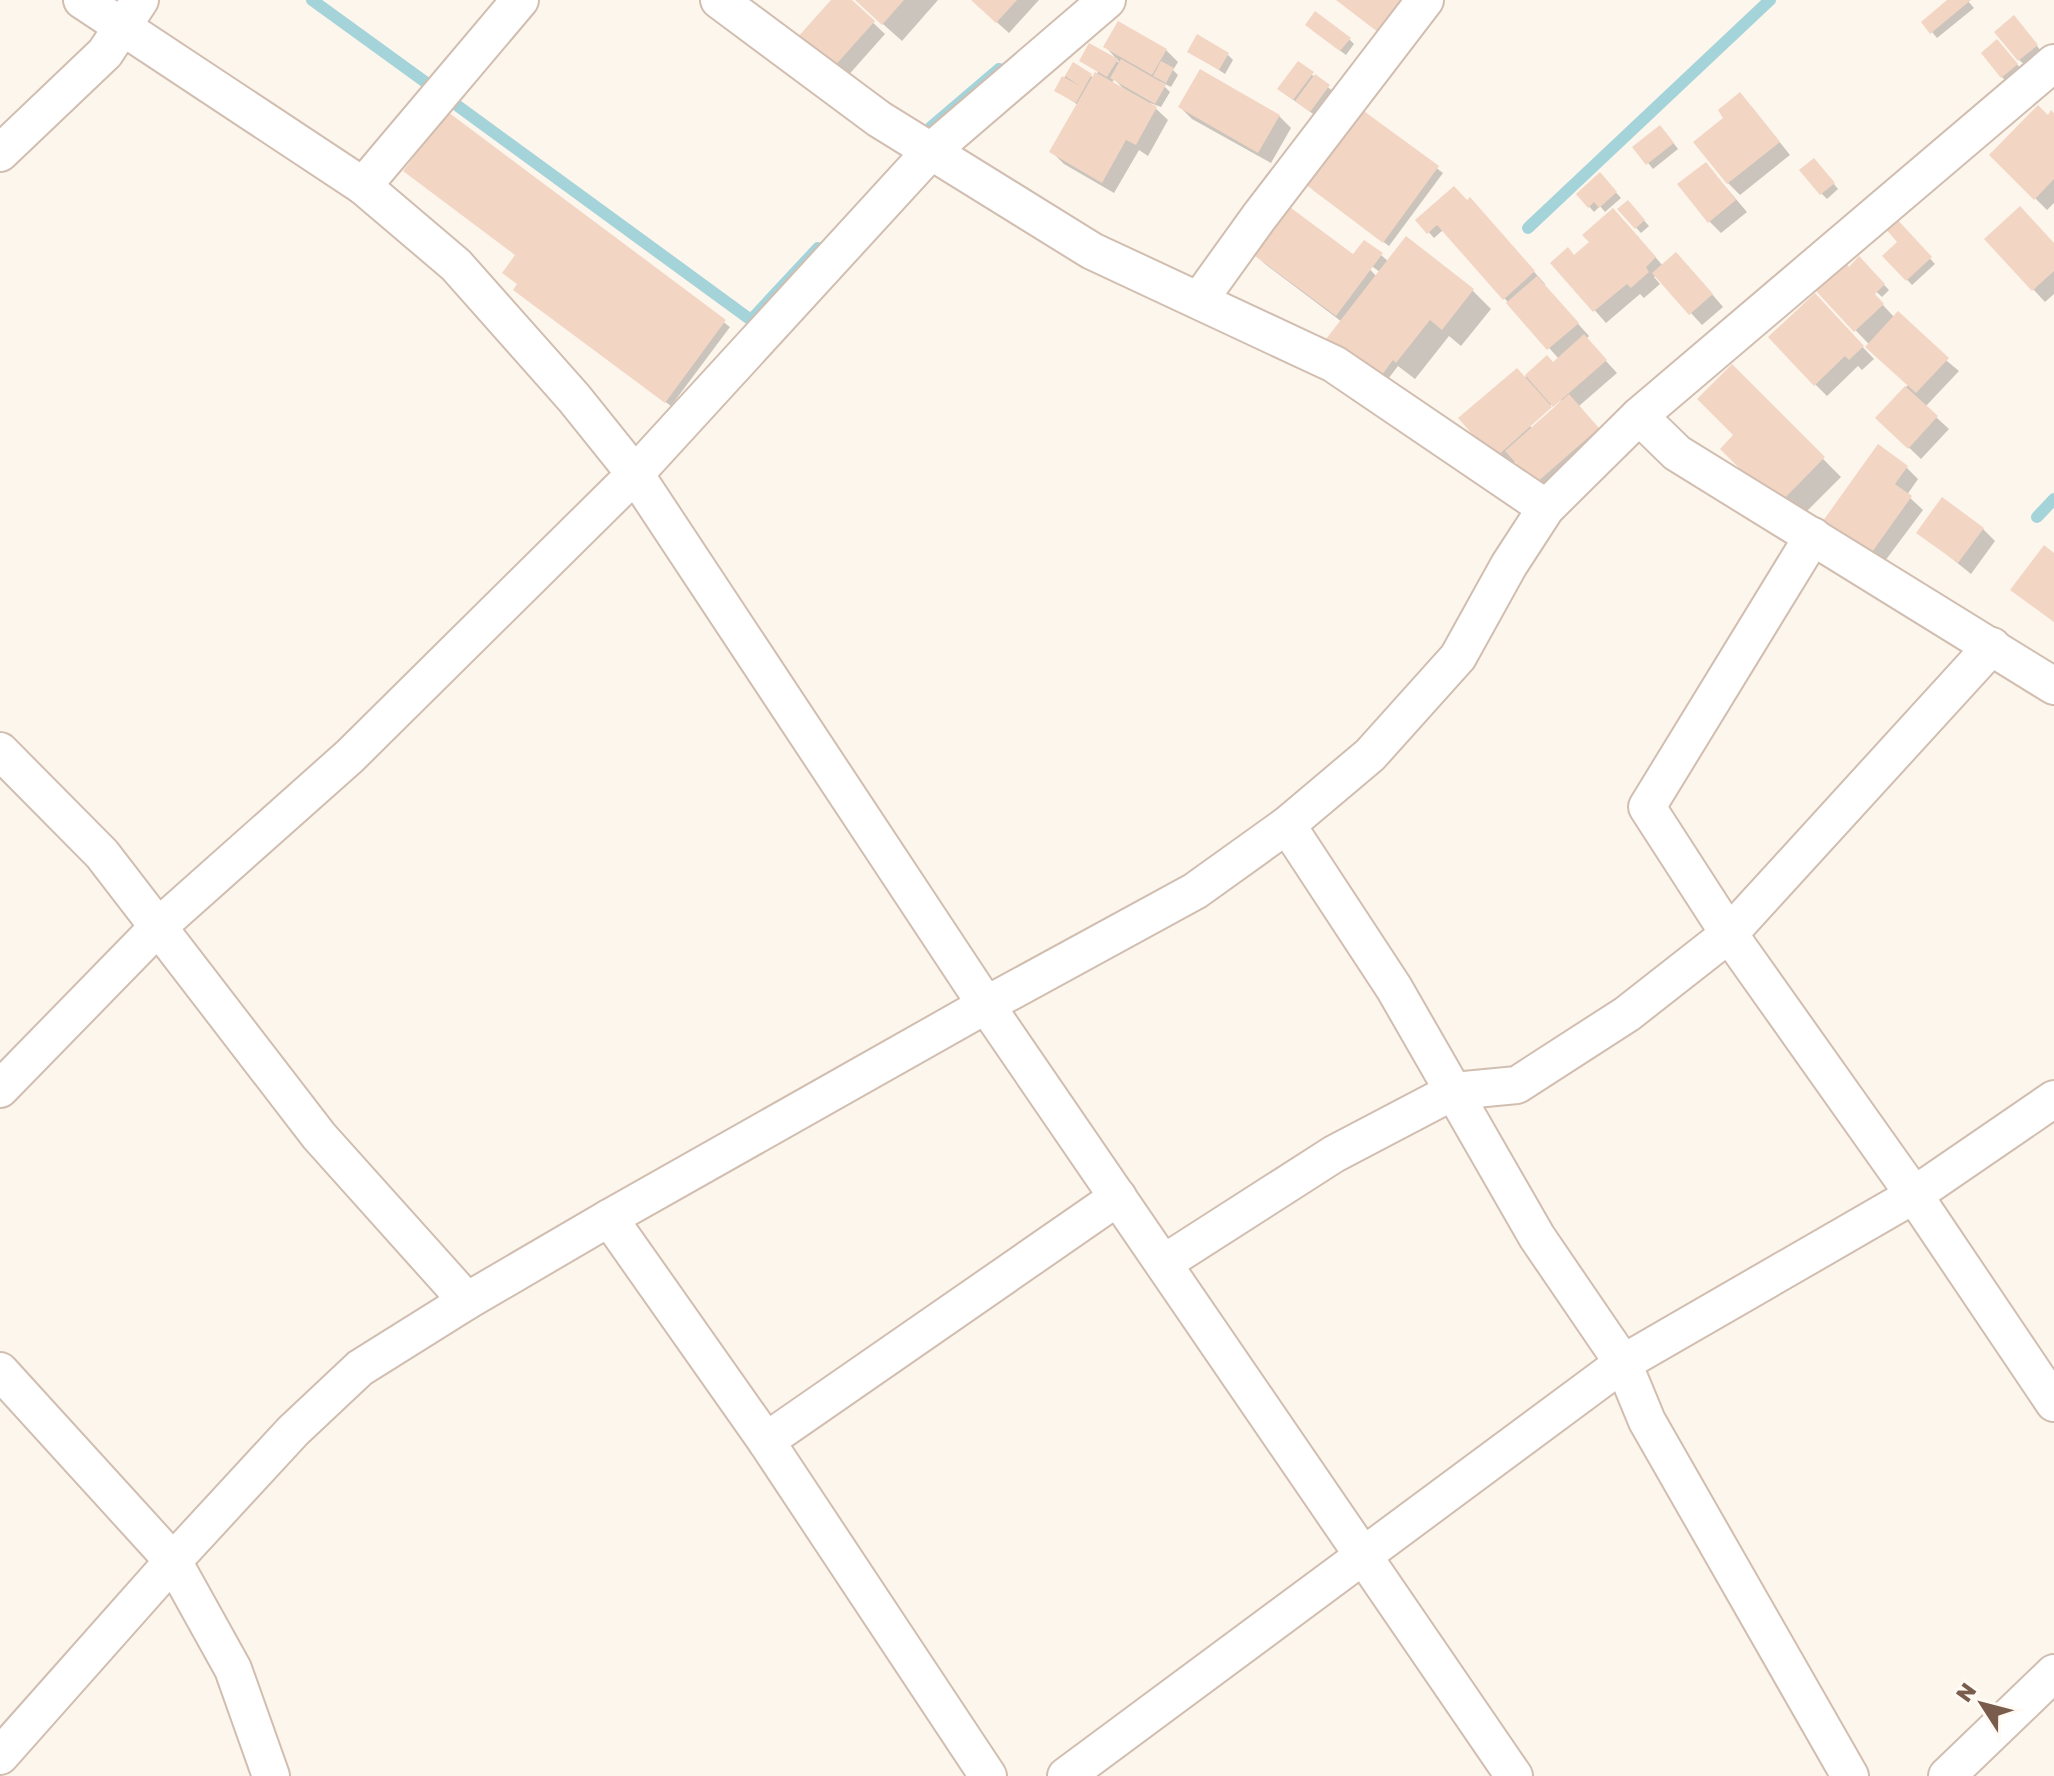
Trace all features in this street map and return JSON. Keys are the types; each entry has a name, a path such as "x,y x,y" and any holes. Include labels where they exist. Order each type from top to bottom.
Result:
{"street":[{"path":"82,0 131,14 363,186 456,265 574,398 635,474 986,1005 1514,1776"},
{"path":"363,186 520,0"},
{"path":"719,0 879,119 1092,251 1334,364 1546,508"},
{"path":"0,1089 158,927 350,756 635,474 931,151 1107,0"},
{"path":"1200,299 1425,0"},
{"path":"0,153 105,53 131,14"},
{"path":"0,1756 293,1431 360,1368 609,1218 1195,891 1287,825 1370,755 1458,657 1509,565 1546,508 1639,416 2053,67"},
{"path":"1639,416 1677,453 2054,686"},
{"path":"1813,536 1647,807 1729,934 1914,1195 2054,1403"},
{"path":"1164,1263 1334,1154 1454,1091 1517,1085 1627,1014 1729,934 1992,646"},
{"path":"0,751 102,854 319,1136 467,1301"},
{"path":"1287,825 1394,988 1537,1237 1623,1363 1647,1421 1850,1776"},
{"path":"1066,1776 1623,1363 1914,1195 2054,1099"},
{"path":"766,1441 1118,1197"},
{"path":"609,1218 766,1441 988,1776"},
{"path":"0,1371 173,1561 233,1669 271,1776"},
{"path":"1947,1776 2054,1673"}],"building":[{"path":"831,0 852,0 875,21 832,69 797,38"},
{"path":"855,0 904,0 882,25"},
{"path":"971,0 1017,0 996,23"},
{"path":"1336,0 1410,0 1383,36"},
{"path":"1947,0 1971,0 1930,34 1921,22"},
{"path":"1315,11 1351,38 1340,51 1305,25"},
{"path":"2014,15 2038,45 2018,61 1994,32"},
{"path":"1118,21 1167,49 1152,75 1103,47"},
{"path":"1197,34 1229,53 1219,70 1187,52"},
{"path":"1997,39 2018,64 2001,78 1981,53"},
{"path":"1089,43 1118,59 1107,77 1079,61"},
{"path":"1121,59 1166,85 1155,104 1110,78"},
{"path":"1161,61 1174,68 1166,83 1153,76"},
{"path":"1298,61 1314,72 1293,100 1277,89"},
{"path":"1073,62 1092,74 1076,103 1054,91 1062,76 1080,86 1065,76"},
{"path":"1200,69 1280,115 1258,153 1178,107"},
{"path":"1095,72 1157,107 1136,145 1126,140 1102,183 1049,152"},
{"path":"1315,74 1330,85 1310,112 1295,101"},
{"path":"1740,92 1780,142 1727,184 1693,142 1723,118 1718,110"},
{"path":"2038,105 2048,115 2051,110 2054,113 2054,179 2034,200 1989,155"},
{"path":"1361,109 1439,166 1383,243 1305,184"},
{"path":"448,112 726,320 665,403 513,290 517,284 502,273 515,255 403,171"},
{"path":"1660,125 1674,143 1646,165 1632,147"},
{"path":"1814,158 1835,183 1820,195 1799,170"},
{"path":"1706,162 1736,200 1708,223 1677,184"},
{"path":"1600,172 1617,192 1599,208 1594,202 1588,208 1576,194"},
{"path":"1454,186 1467,200 1470,197 1535,271 1503,300 1437,225 1427,234 1415,220"},
{"path":"1628,200 1645,220 1635,229 1617,209"},
{"path":"1287,205 1353,254 1364,240 1383,253 1336,316 1251,253"},
{"path":"2020,206 2054,243 2054,271 2032,291 1984,239"},
{"path":"1613,208 1656,257 1646,267 1649,272 1631,288 1627,284 1593,312 1550,263 1568,247 1574,255 1589,242 1582,235"},
{"path":"1895,217 1932,257 1906,281 1882,256 1897,242 1884,227"},
{"path":"1406,236 1474,289 1442,330 1430,320 1379,379 1326,339"},
{"path":"1676,252 1713,294 1689,315 1652,273"},
{"path":"1859,256 1885,284 1875,294 1884,304 1854,332 1816,291 1846,263 1849,267"},
{"path":"1537,276 1579,323 1547,350 1506,303"},
{"path":"1815,293 1864,346 1849,360 1845,356 1814,386 1768,337"},
{"path":"1898,311 1949,358 1916,393 1865,347"},
{"path":"1584,334 1607,360 1553,407 1525,375 1547,355 1553,362"},
{"path":"1732,364 1825,457 1777,506 1720,449 1733,435 1697,399"},
{"path":"1517,368 1552,407 1494,459 1458,418"},
{"path":"1905,386 1938,416 1908,449 1875,418"},
{"path":"1569,394 1599,428 1535,484 1505,451"},
{"path":"1878,444 1908,466 1895,484 1912,496 1870,555 1823,521"},
{"path":"1942,497 1984,528 1958,563 1916,533"},
{"path":"2044,545 2054,553 2054,622 2010,590"}],"waterway":[{"path":"312,0 428,84"},
{"path":"1528,228 1770,0"},
{"path":"931,127 999,69"},
{"path":"451,101 751,320 818,248"},
{"path":"2037,517 2054,499"}]}
